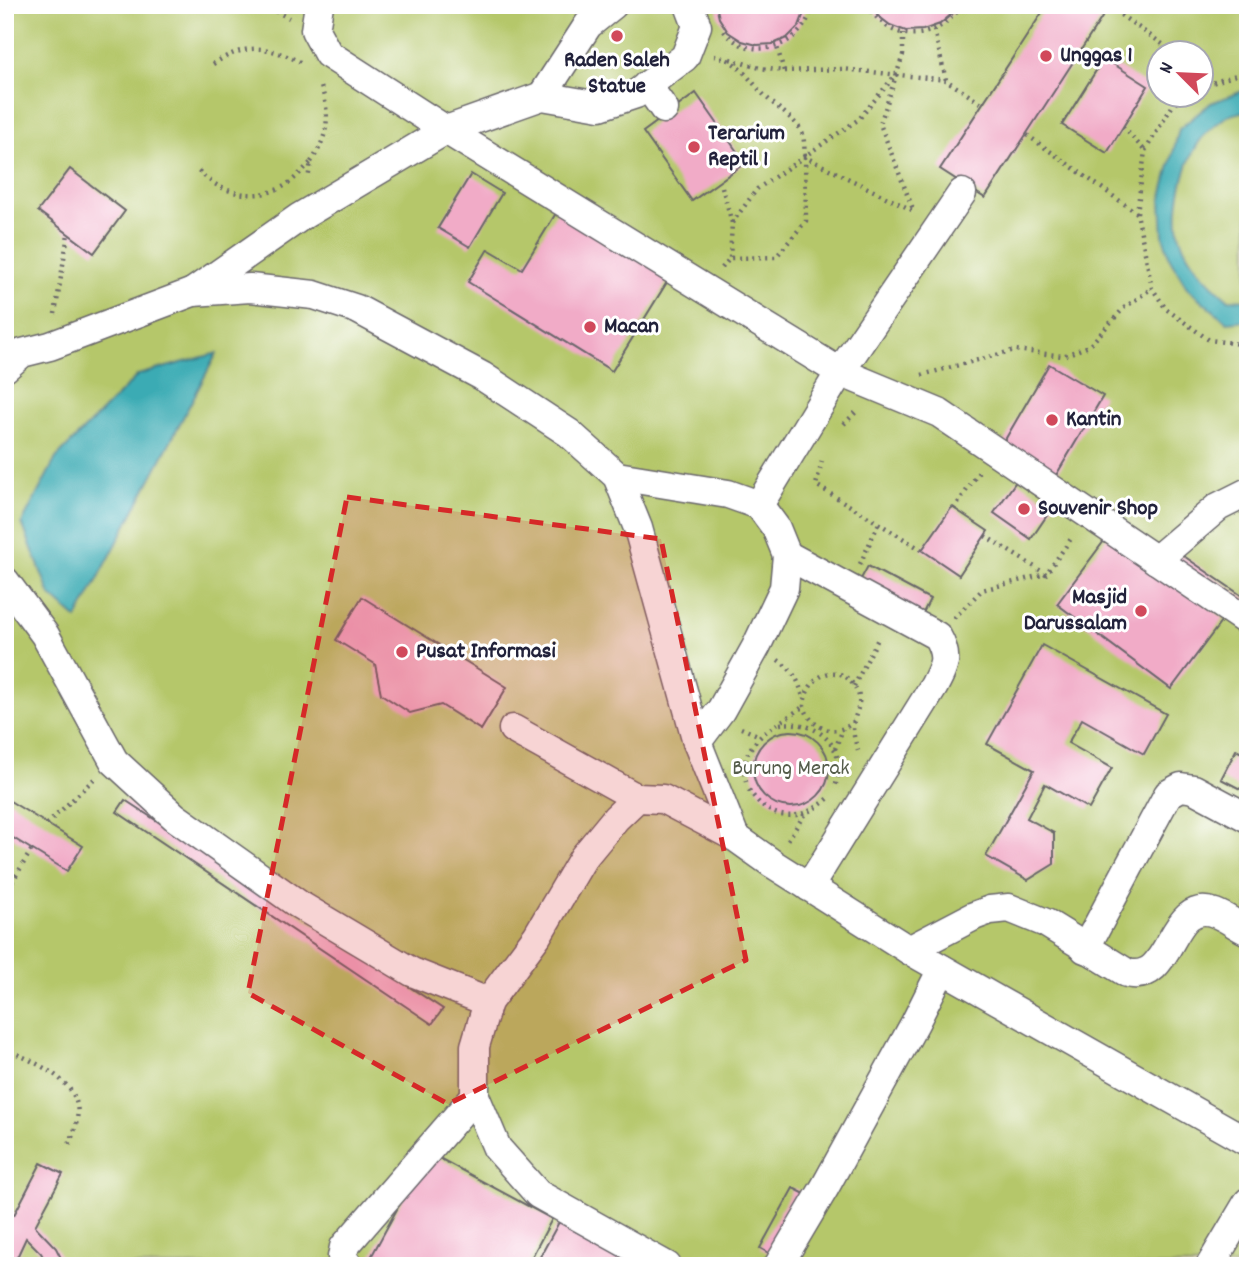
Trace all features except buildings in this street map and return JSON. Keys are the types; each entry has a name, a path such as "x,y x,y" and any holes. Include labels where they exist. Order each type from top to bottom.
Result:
{"lane":[{"path":"319,5 315,30 328,54 446,130 840,372 939,413 1248,622"},
{"path":"11,354 50,346 192,292 300,218 446,130 542,96 600,106 636,93 685,57 696,26 689,5"},
{"path":"542,96 587,25 612,6"},
{"path":"647,85 664,109"},
{"path":"759,505 840,372 962,193"},
{"path":"192,292 250,288 314,295 357,309 482,376 569,433 617,475 638,528 696,741 735,837"},
{"path":"617,475 729,494 759,505 776,528 788,555 784,588 757,647 722,710 696,741"},
{"path":"1156,560 1218,507 1248,492"},
{"path":"788,555 937,636 945,651 942,670 934,686 809,887"},
{"path":"5,581 45,635 114,761 175,817 298,904 412,972 488,1002"},
{"path":"513,729 637,798 663,799 735,837 909,950 1248,1142"},
{"path":"1085,949 1168,794 1181,787 1194,789 1248,818"},
{"path":"637,798 616,818 583,858 537,936 488,1002 475,1046 475,1096 497,1148 538,1194 667,1266"},
{"path":"909,950 974,916 990,910 1009,908 1046,923 1127,973 1139,976 1148,972 1169,947 1183,919 1196,911 1214,912 1248,931"},
{"path":"778,1266 825,1187 942,969"},
{"path":"349,1266 342,1257 344,1247 475,1096"},
{"path":"1210,1266 1248,1202"}],"path":[{"path":"722,28 726,35 741,45 757,49 777,47 790,41 803,29 811,15 812,5"},
{"path":"867,5 873,16 887,27 903,33 921,34 951,20 961,5"},
{"path":"1109,7 1154,38"},
{"path":"934,30 946,80"},
{"path":"903,33 903,55 880,124 914,211"},
{"path":"777,47 784,71"},
{"path":"213,64 232,52 255,48 279,51 303,63"},
{"path":"685,57 723,57 760,68 784,71 843,69 946,80 982,104"},
{"path":"723,57 740,68 767,97 791,117 803,133 805,157 806,221 776,257 730,258"},
{"path":"1214,82 1248,71"},
{"path":"732,223 757,189 859,118 897,74"},
{"path":"199,171 206,179 226,189 247,195 269,193 289,184 311,162 320,148 327,127 327,104 320,83"},
{"path":"1171,108 1145,151 1137,213 1152,288 1166,309 1209,340 1248,345"},
{"path":"1123,127 1145,151"},
{"path":"1027,135 1137,213"},
{"path":"805,157 914,211 938,230"},
{"path":"300,218 311,162"},
{"path":"708,291 730,258 732,223 722,187"},
{"path":"50,346 68,234"},
{"path":"839,430 880,388 943,368 1016,350 1063,356 1089,346 1124,308 1152,288"},
{"path":"1238,344 1248,357"},
{"path":"827,450 818,469 816,485 922,550"},
{"path":"954,509 994,450"},
{"path":"937,636 982,590 1046,574 1088,514"},
{"path":"848,588 879,523"},
{"path":"985,536 1046,574"},
{"path":"854,686 892,612"},
{"path":"757,647 791,669 799,680 804,703 809,719 820,727 834,731 843,729 854,720 859,708 858,692 842,676 826,674 811,682 804,703 780,724 762,734 753,744 745,767 748,788 756,800 767,810 789,816 805,814 830,797 839,765 835,750 826,737 815,729 802,724 780,724"},
{"path":"835,750 843,729"},
{"path":"47,824 114,761"},
{"path":"5,894 32,849"},
{"path":"5,1048 55,1075 74,1094 78,1117 69,1145"}],"highlighted area":[{"path":"347,497 661,539 746,960 448,1104 248,993"}],"green space":[{"name":"Burung Merak","path":"5,5 1248,5 1248,1266 5,1266"}],"water":[{"path":"1248,89 1248,110 1225,117 1204,136 1193,152 1181,190 1179,229 1185,249 1207,280 1228,299 1248,300 1248,320 1227,322 1188,289 1170,259 1163,236 1161,201 1179,129 1205,108 1214,108 1214,102"},
{"path":"217,353 77,619 50,595 22,523 56,458 138,375"}],"place":[{"name":"Raden Saleh Statue","path":"617,36"},
{"name":"Unggas 1","path":"1046,56"},
{"name":"Terarium Reptil 1","path":"694,147"},
{"name":"Macan","path":"590,327"},
{"name":"Kantin","path":"1052,420"},
{"name":"Souvenir Shop","path":"1024,509"},
{"name":"Masjid Darussalam","path":"1141,611"},
{"name":"Pusat Informasi","path":"402,652"}]}
